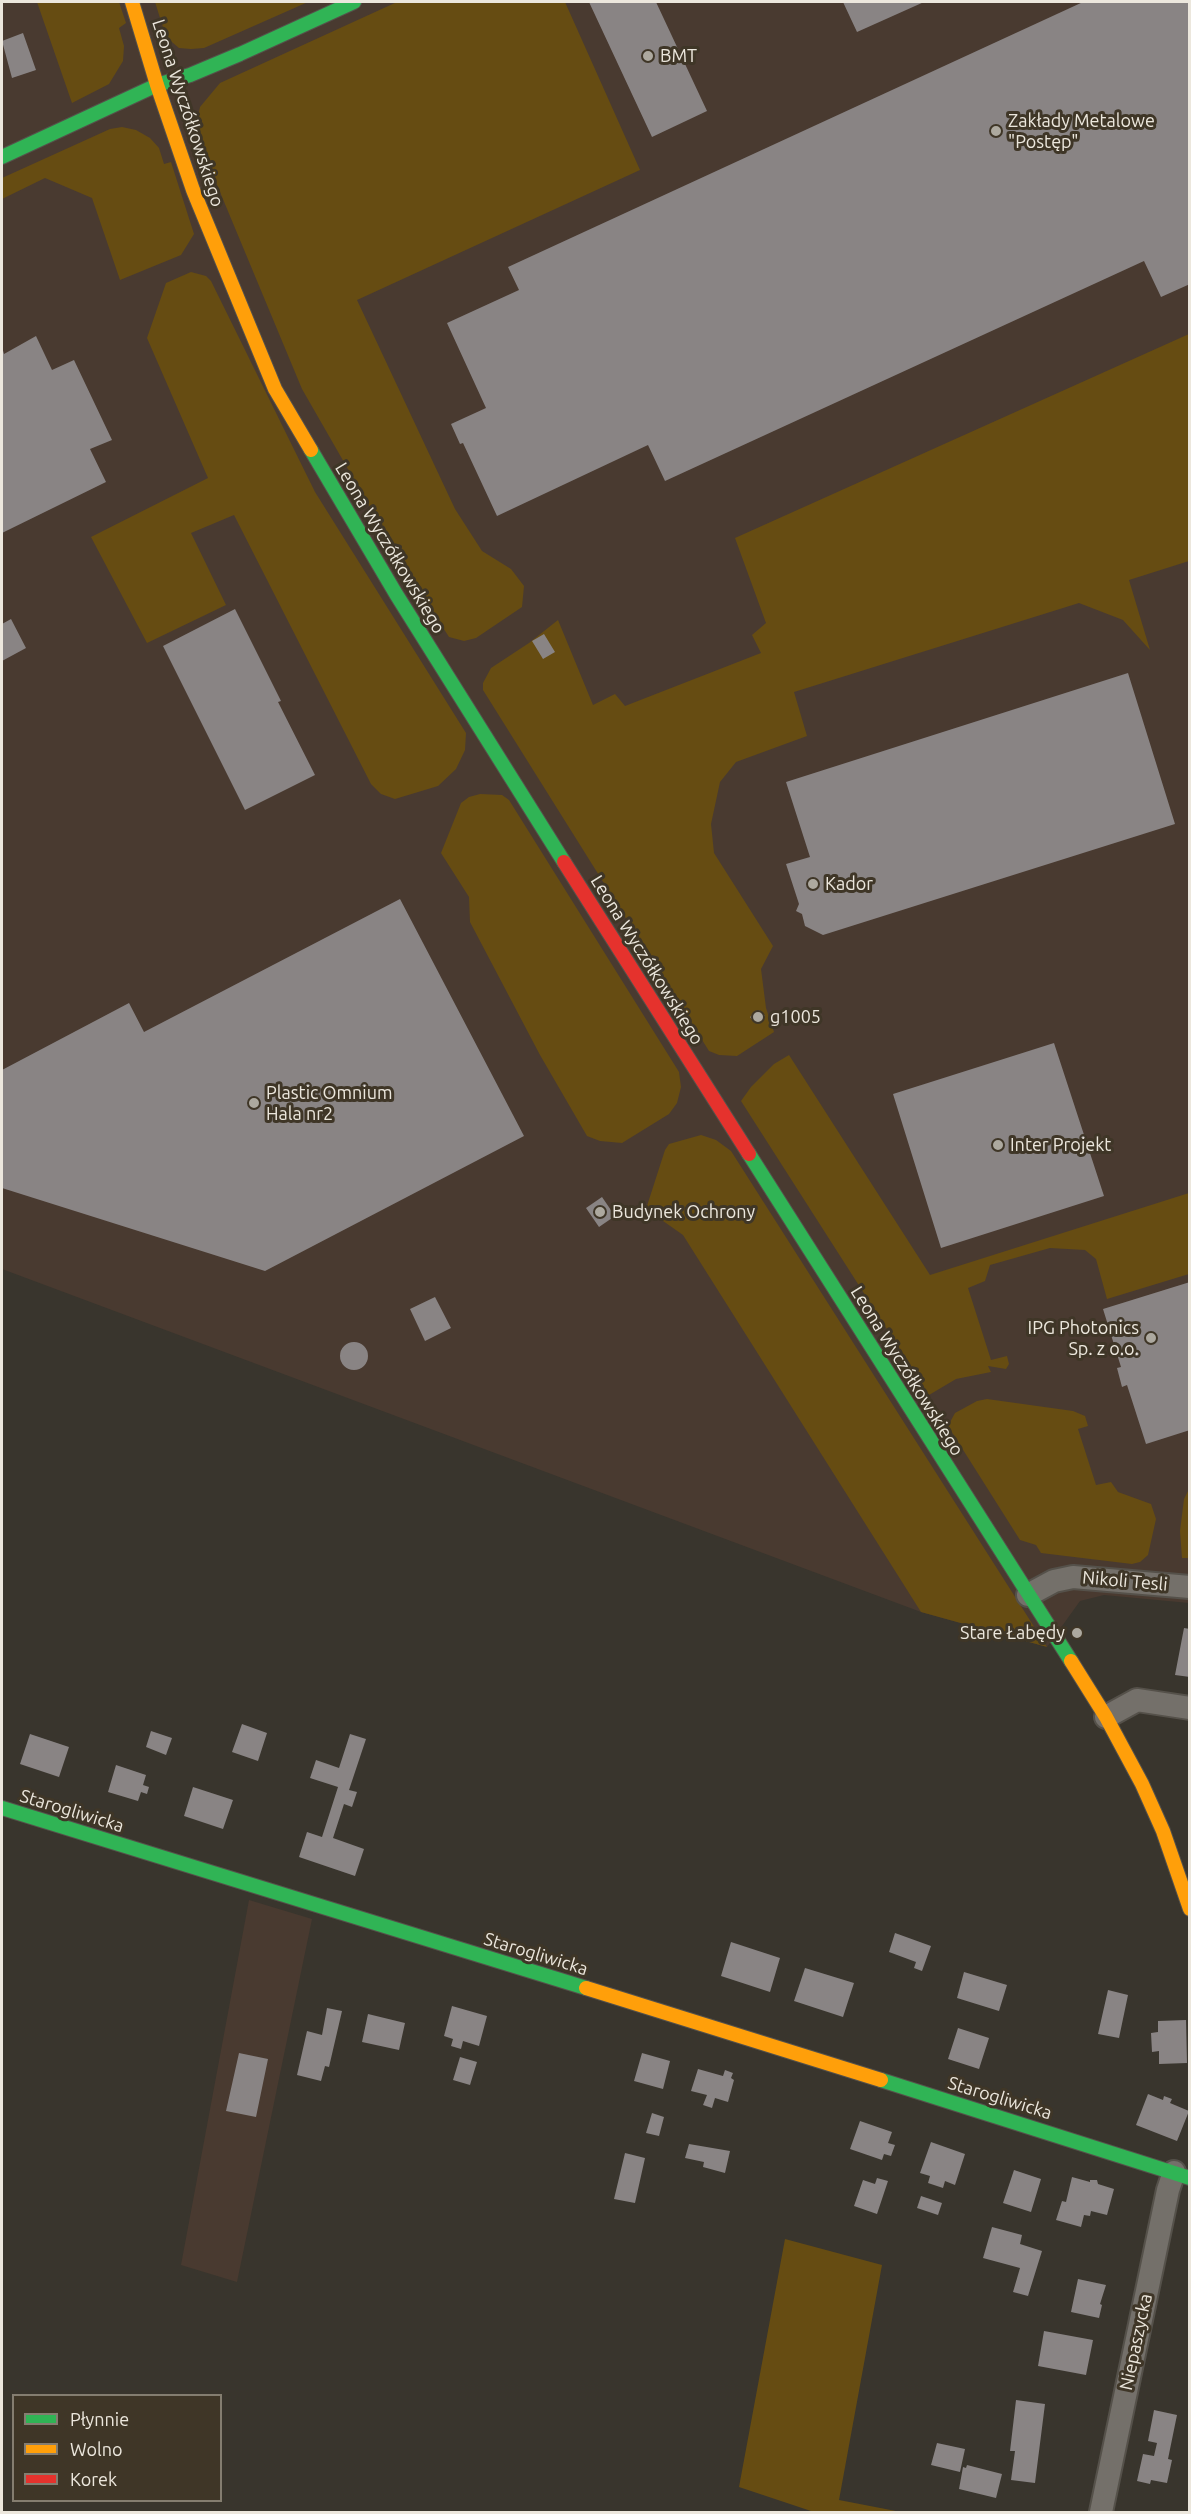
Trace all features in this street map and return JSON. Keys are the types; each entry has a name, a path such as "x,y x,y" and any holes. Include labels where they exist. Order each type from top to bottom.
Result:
{"street":[{"name":"Leona Wyczółkowskiego","path":"132,2 157,85 215,248 274,389 396,594 491,747 1106,1717 1142,1784 1163,1831 1190,1909"},
{"path":"2,157 157,85 220,62 354,2"},
{"name":"Nikoli Tesli","path":"1028,1595 1054,1581 1072,1577 1190,1587"},
{"path":"1106,1717 1137,1700 1190,1708"},
{"name":"Starogliwicka","path":"2,1808 1182,2175"},
{"name":"Niepaszycka","path":"1101,2512 1168,2190 1182,2175"}],"shaded area":[{"path":"2,2 1189,2 1189,1603 1104,1595 1080,1601 1047,1647 921,1612 2,1269"},
{"path":"37,2 119,2 126,23 119,28 124,46 123,61 109,84 72,103"},
{"path":"155,2 308,2 204,48 191,49 179,48 166,37"},
{"path":"397,2 565,2 640,170 357,300 455,509 482,551 511,569 524,586 522,607 476,638 464,641 449,637 403,565 302,389 205,156 198,117 200,107 220,83"},
{"path":"122,127 136,130 150,138 159,148 164,164 171,162 194,234 181,255 120,280 92,198 45,178 2,199 2,178 110,129"},
{"path":"191,272 206,276 211,281 315,492 466,733 465,750 456,769 438,786 395,799 381,794 371,784 234,515 191,533 226,605 147,643 91,537 208,478 147,338 166,283"},
{"path":"1189,334 1189,561 1129,580 1150,650 1123,620 1079,603 794,692 807,736 736,762 720,782 711,824 714,853 773,946 761,969 766,1008 774,1032 737,1056 719,1055 709,1051 483,690 483,683 491,668 529,643 558,620 593,705 615,694 625,706 761,653 752,635 766,623 735,538"},
{"path":"480,794 502,795 509,800 679,1072 681,1087 677,1103 669,1114 622,1143 600,1141 587,1136 540,1055 470,922 469,897 441,853 461,803 469,797"},
{"path":"789,1055 930,1275 1189,1193 1189,1274 1107,1299 1096,1259 1085,1250 1050,1248 990,1265 985,1281 968,1288 991,1360 1007,1356 1009,1364 1006,1369 988,1366 991,1372 956,1379 929,1395 741,1101 751,1087 774,1064"},
{"path":"701,1135 716,1140 731,1151 1047,1647 921,1612 683,1235 646,1209 669,1144"},
{"path":"987,1399 1073,1411 1085,1416 1088,1426 1078,1429 1096,1485 1111,1482 1118,1492 1151,1504 1156,1519 1148,1555 1140,1562 1132,1564 1041,1553 1036,1545 1020,1540 948,1426 955,1413 977,1401"},
{"path":"1189,1489 1189,1558 1182,1558 1180,1531 1184,1499"},
{"path":"249,1900 312,1919 237,2282 181,2265"},
{"path":"785,2239 882,2265 839,2500 901,2512 814,2512 739,2487"}],"building":[{"name":"BMT","path":"589,2 656,2 707,111 652,137"},
{"path":"843,2 924,2 857,32"},
{"name":"Zakłady Metalowe \"Postęp\"","path":"1083,2 1190,2 1190,284 1161,297 1144,261 665,481 648,445 497,516 463,443 460,444 451,424 486,408 447,323 519,290 508,267"},
{"path":"23,33 36,70 12,78 2,41"},
{"path":"36,336 52,370 74,360 112,440 90,449 106,482 2,533 2,347 4,354"},
{"path":"235,609 315,775 245,810 163,646"},
{"path":"11,619 26,648 2,661 2,624"},
{"path":"544,634 555,652 543,659 532,641"},
{"path":"1128,673 1175,824 823,935 805,926 802,914 796,911 799,904 786,864 810,857 786,782"},
{"name":"Plastic Omnium Hala nr2","path":"400,899 524,1136 265,1271 2,1188 2,1070 129,1003 144,1032"},
{"name":"g1005","path":"759,1010 765,1016 755,1023 750,1017"},
{"name":"Inter Projekt","path":"1054,1043 1104,1196 941,1248 893,1094"},
{"name":"Budynek Ochrony","path":"602,1197 615,1216 599,1227 586,1208"},
{"name":"IPG Photonics Sp. z o.o.","path":"1190,1282 1190,1430 1146,1444 1127,1385 1122,1387 1117,1368 1121,1367 1103,1309"},
{"path":"435,1297 451,1328 425,1341 410,1309"},
{"path":"354,1342 364,1346 368,1356 364,1366 354,1370 344,1366 340,1356 344,1346"},
{"path":"1184,1628 1190,1629 1190,1677 1175,1675"},
{"path":"242,1724 267,1733 258,1761 232,1752"},
{"path":"151,1731 172,1738 166,1755 146,1747"},
{"path":"30,1734 69,1747 59,1777 20,1764"},
{"path":"350,1734 366,1739 349,1790 357,1792 352,1807 344,1804 333,1838 364,1849 355,1876 299,1857 307,1832 322,1837 338,1787 310,1778 316,1760 339,1768"},
{"path":"116,1765 146,1775 143,1785 149,1787 147,1794 141,1792 138,1801 108,1792"},
{"path":"193,1787 233,1800 223,1829 184,1816"},
{"path":"895,1933 931,1946 922,1971 914,1968 916,1962 889,1952"},
{"path":"731,1942 780,1958 770,1992 721,1976"},
{"path":"805,1968 854,1983 843,2017 794,2001"},
{"path":"964,1972 1007,1985 999,2011 957,1998"},
{"path":"1108,1990 1128,1995 1119,2038 1098,2034"},
{"path":"452,2006 487,2016 479,2046 463,2041 461,2049 451,2046 453,2039 444,2036"},
{"path":"327,2008 342,2011 329,2067 325,2066 321,2081 297,2075 307,2031 322,2035"},
{"path":"368,2014 405,2023 399,2050 362,2042"},
{"path":"1186,2020 1187,2063 1159,2064 1159,2051 1152,2052 1151,2033 1158,2032 1158,2021"},
{"path":"958,2028 989,2038 979,2069 948,2059"},
{"path":"239,2053 268,2059 256,2117 226,2111"},
{"path":"642,2053 670,2061 663,2089 634,2081"},
{"path":"460,2057 477,2062 470,2085 453,2080"},
{"path":"698,2069 723,2076 725,2070 733,2073 731,2078 734,2080 728,2102 715,2098 712,2108 703,2105 707,2095 691,2091"},
{"path":"1148,2094 1163,2100 1164,2096 1172,2099 1170,2103 1189,2111 1177,2141 1136,2125"},
{"path":"652,2113 664,2117 659,2136 646,2133"},
{"path":"860,2121 892,2132 888,2143 895,2145 891,2156 884,2154 882,2160 850,2149"},
{"path":"931,2142 965,2154 955,2185 945,2181 943,2188 928,2183 930,2176 920,2173"},
{"path":"689,2144 730,2151 725,2173 703,2167 704,2162 685,2158"},
{"path":"625,2153 645,2158 635,2203 614,2199"},
{"path":"1014,2170 1041,2179 1031,2212 1003,2203"},
{"path":"1072,2177 1090,2182 1090,2180 1097,2180 1098,2184 1114,2189 1107,2215 1091,2211 1090,2216 1084,2215 1081,2227 1056,2220 1062,2201 1066,2202"},
{"path":"877,2178 888,2181 877,2214 854,2206 863,2180 875,2184"},
{"path":"921,2196 942,2203 938,2215 917,2208"},
{"path":"992,2227 1022,2235 1020,2244 1042,2251 1028,2296 1013,2292 1020,2268 983,2258"},
{"path":"1078,2279 1106,2285 1100,2304 1102,2305 1099,2318 1071,2312"},
{"path":"1044,2331 1093,2340 1086,2375 1038,2366"},
{"path":"1016,2400 1045,2404 1035,2483 1011,2480 1015,2451 1010,2451"},
{"path":"1154,2410 1177,2415 1168,2459 1172,2460 1167,2483 1151,2480 1150,2484 1137,2481 1143,2454 1154,2456 1157,2443 1148,2441"},
{"path":"937,2443 965,2449 960,2472 931,2465"},
{"path":"967,2465 1002,2474 996,2498 959,2489 963,2467 966,2468"}],"traffic: fast":[{"path":"2,157 157,85 190,75 240,54 354,2"},
{"path":"311,450 396,594 564,862"},
{"path":"749,1154 1071,1661"},
{"path":"2,1808 586,1988"},
{"path":"881,2080 1190,2178"}],"traffic: slow":[{"path":"132,2 157,85 193,190 275,389 311,450"},
{"path":"1071,1661 1106,1717 1142,1784 1163,1831 1190,1909"},
{"path":"586,1988 881,2080"}],"traffic: jam":[{"path":"564,862 749,1154"}],"place":[{"name":"BMT","path":"648,56"},
{"name":"Zakłady Metalowe \"Postęp\"","path":"996,131"},
{"name":"Kador","path":"813,884"},
{"name":"g1005","path":"758,1017"},
{"name":"Plastic Omnium Hala nr2","path":"254,1103"},
{"name":"Inter Projekt","path":"998,1145"},
{"name":"Budynek Ochrony","path":"600,1212"},
{"name":"IPG Photonics Sp. z o.o.","path":"1151,1338"},
{"name":"Stare Łabędy","path":"1077,1633"}]}
